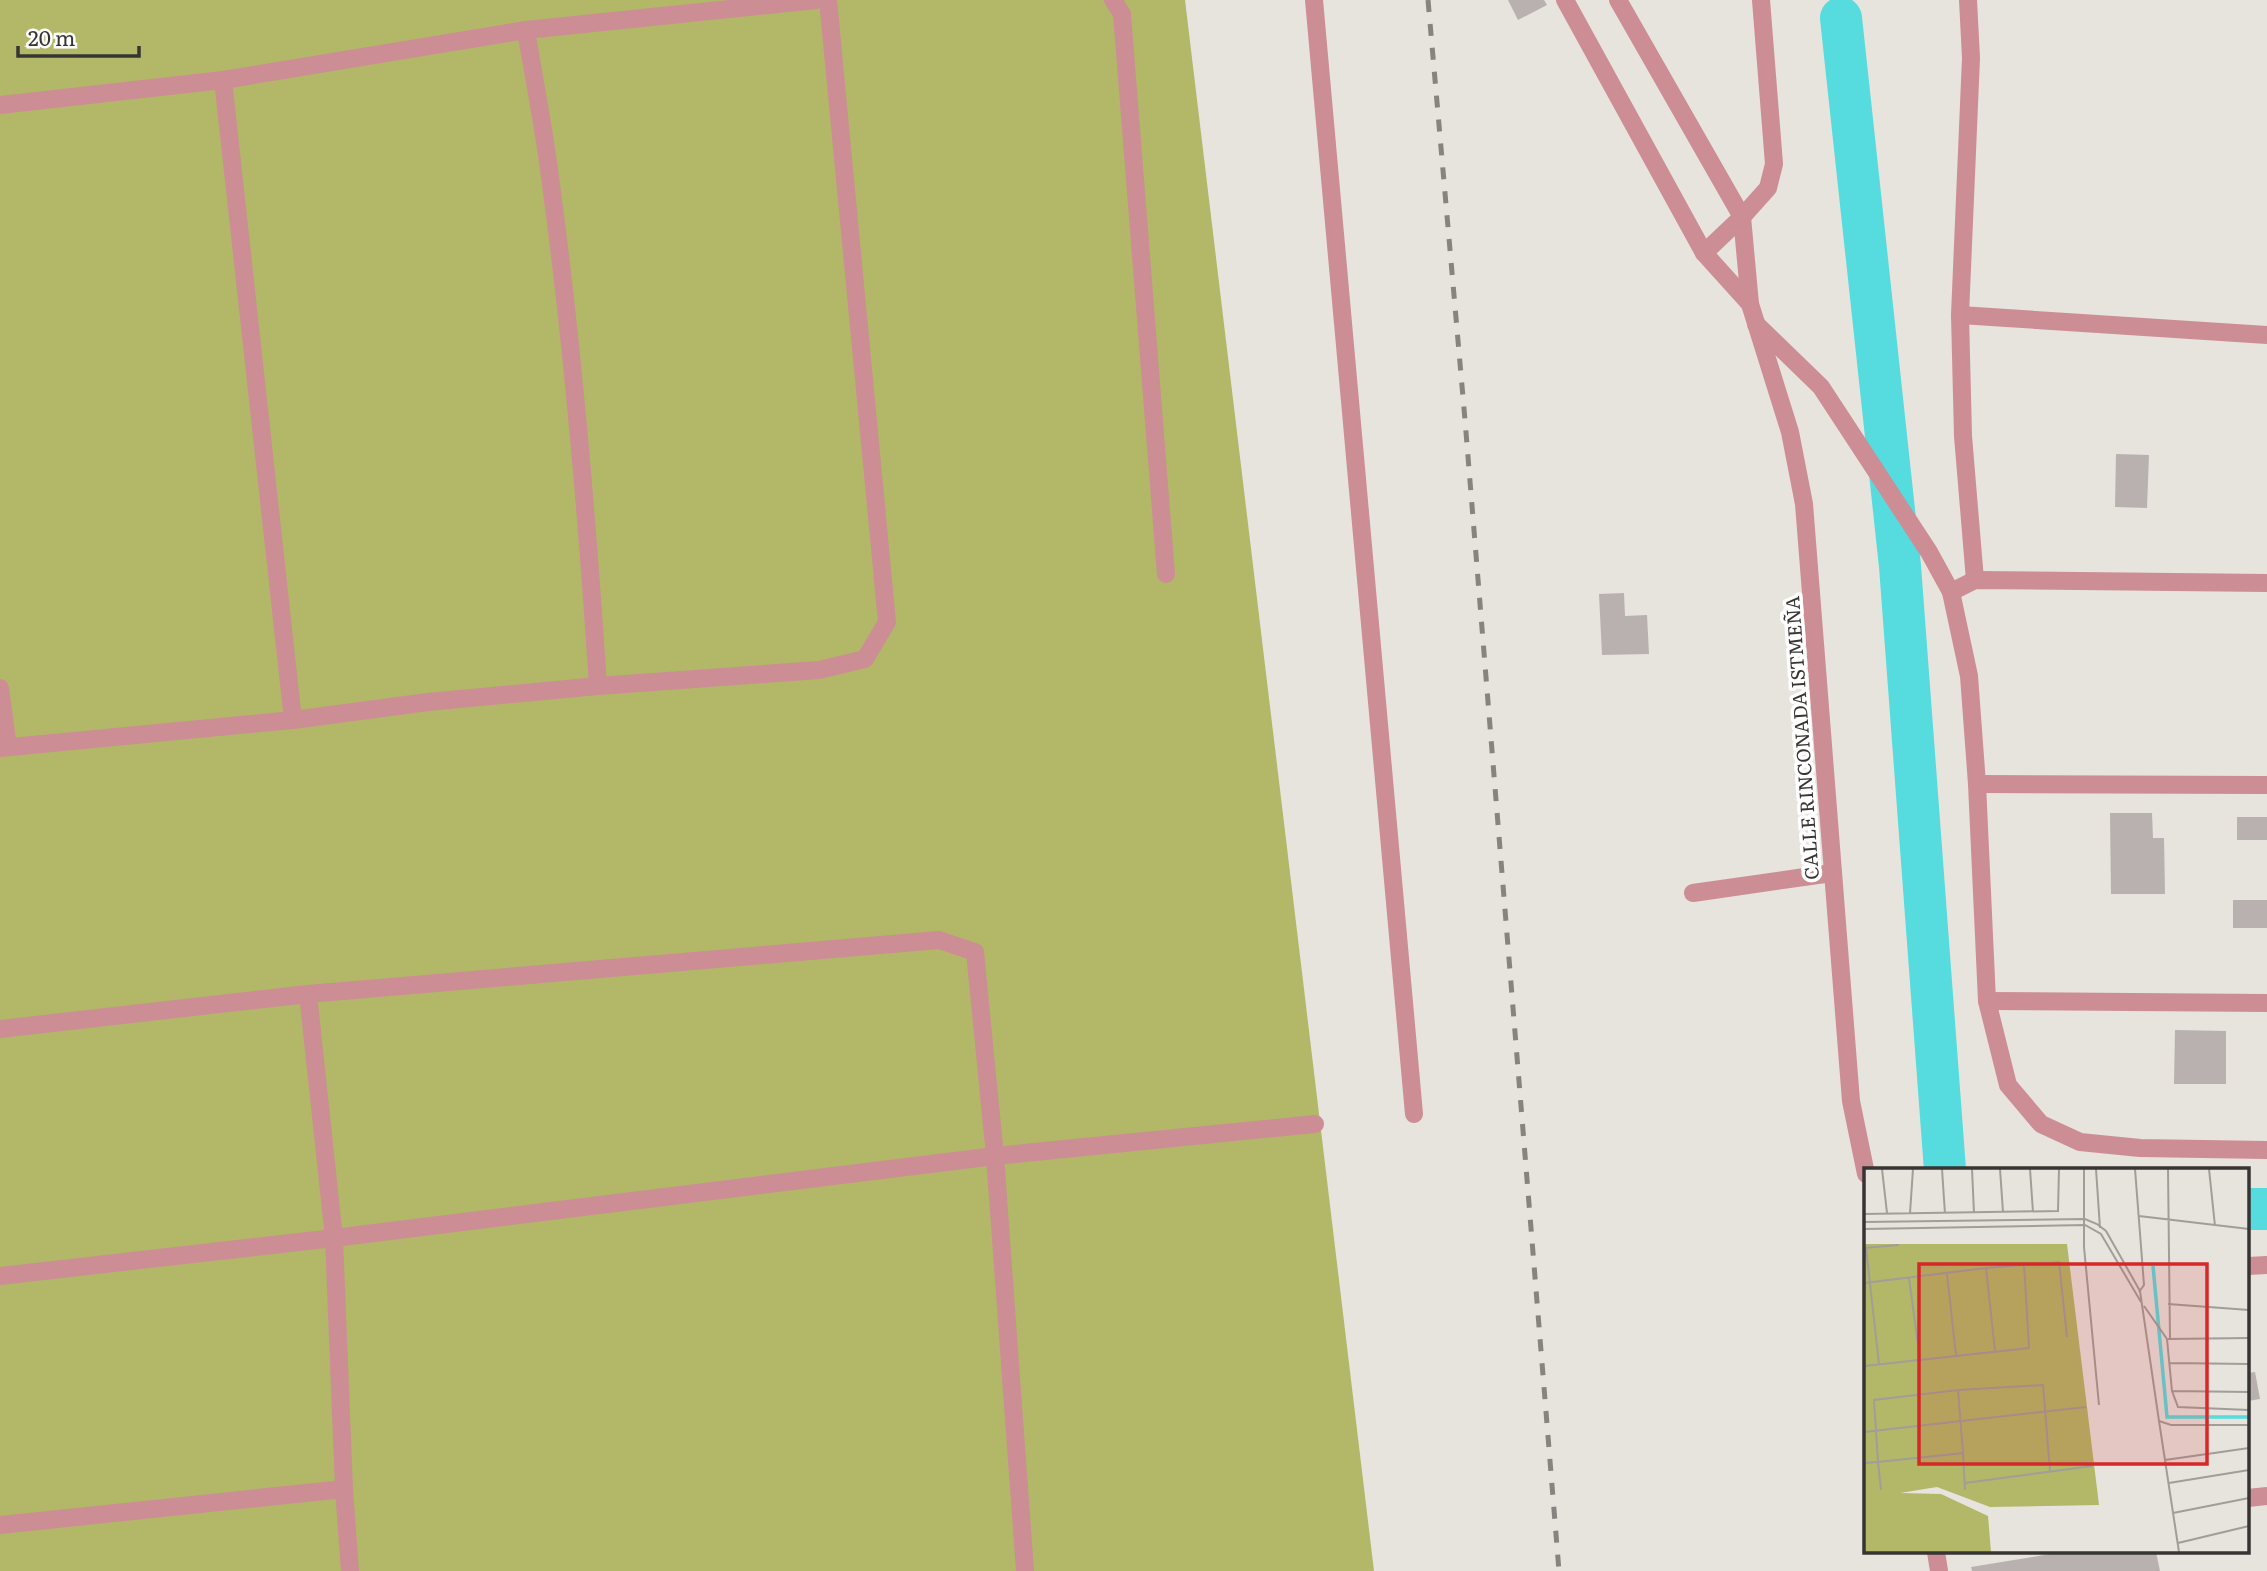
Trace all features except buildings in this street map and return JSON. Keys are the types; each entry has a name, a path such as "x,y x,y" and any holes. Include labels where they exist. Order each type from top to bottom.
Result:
{"street":[{"path":"0,105 223,80 526,30 816,0"},
{"path":"0,688 4,748 292,720 428,702 598,685 819,670 865,659 887,622 828,0"},
{"path":"1113,0 1122,13 1166,574"},
{"path":"1314,0 1413,1114"},
{"path":"1565,0 1704,253 1750,304"},
{"path":"1618,0 1742,217 1750,304"},
{"path":"1704,253 1768,188 1774,164 1761,0"},
{"path":"1968,0 1971,58 1960,315 1963,436 1975,580"},
{"path":"526,30 550,174 571,350 589,533 598,685"},
{"path":"223,80 292,720"},
{"name":"CALLE RINCONADA ISTMEÑA","path":"1750,304 1790,432 1804,504 1851,1101 1865,1168"},
{"path":"1960,315 2267,335"},
{"path":"1756,324 1821,387 1929,552 1951,592 1969,676 1987,1001 2008,1085 2041,1124 2080,1142 2140,1149 2267,1150"},
{"path":"1951,592 1975,580 2267,583"},
{"path":"1977,784 2267,785"},
{"path":"1693,892 1832,873"},
{"path":"0,1030 308,994 939,940 975,952 995,1156 1025,1571"},
{"path":"308,994 334,1238 350,1571"},
{"path":"1987,1001 2267,1003"},
{"path":"0,1276 334,1238 995,1156 1315,1124"},
{"path":"0,1525 344,1489"}],"green space":[{"path":"0,0 1185,0 1374,1571 0,1571"}],"waterway":[{"path":"1841,18 1900,566 1945,1168"},
{"path":"2250,1209 2267,1209"}],"railway":[{"path":"1428,0 1559,1571"}]}
